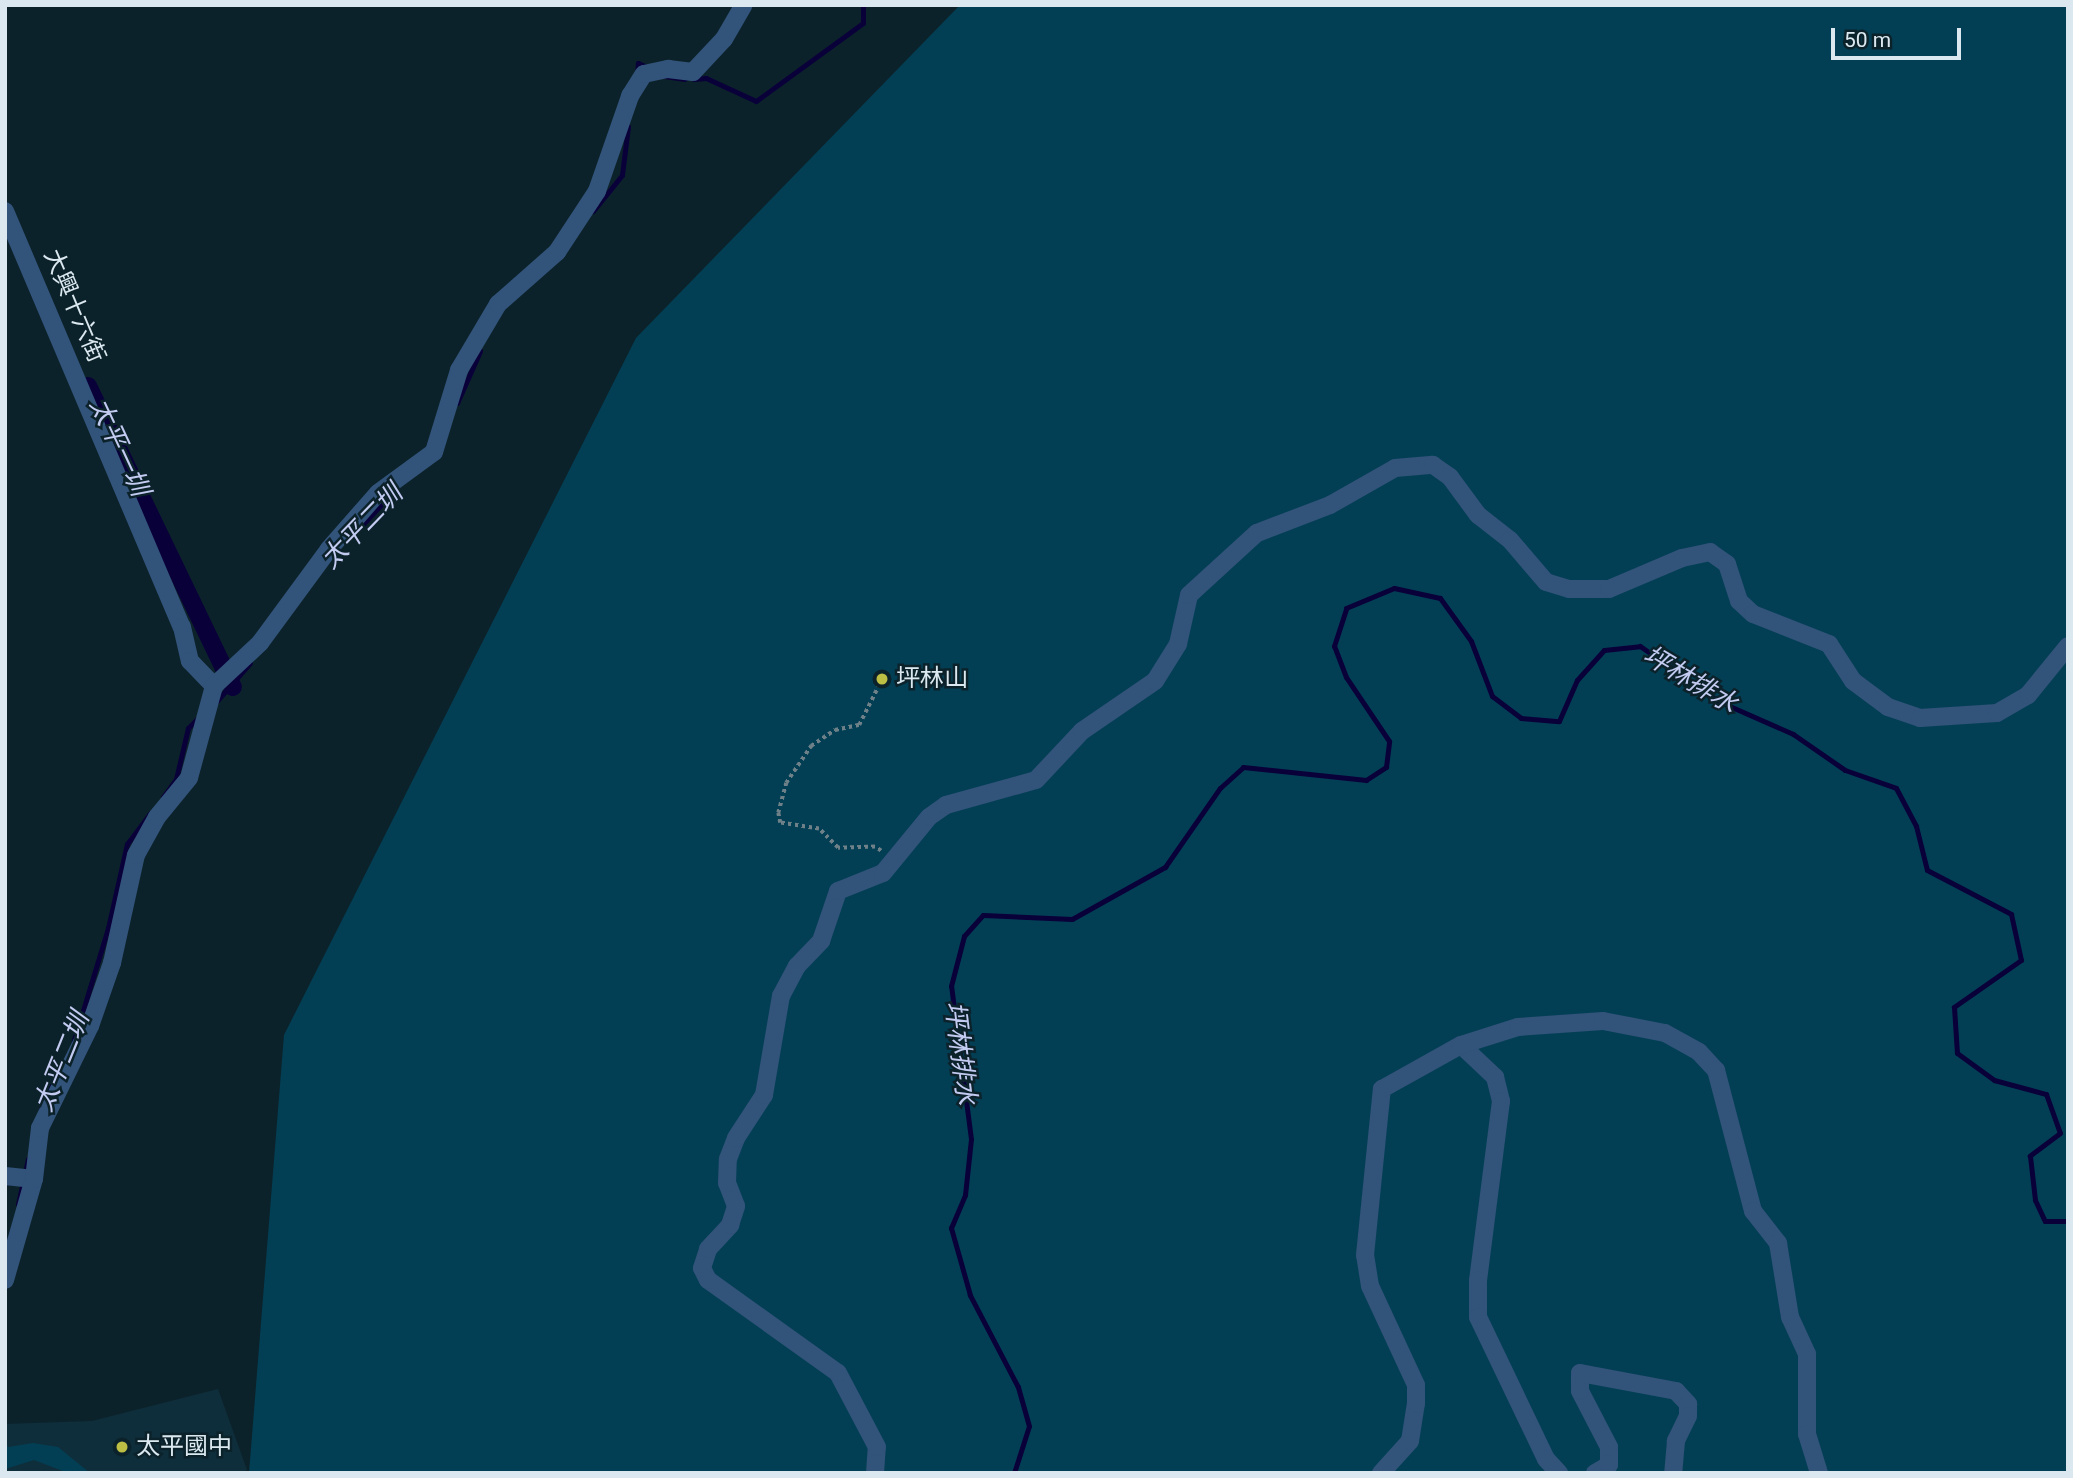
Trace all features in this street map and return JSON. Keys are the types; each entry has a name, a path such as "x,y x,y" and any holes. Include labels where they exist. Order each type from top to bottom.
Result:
{"street":[{"path":"5,1280 34,1179 40,1128 90,1026 112,963 136,855 158,817 189,778 214,686 260,643 329,549 378,493 434,452 460,370 498,304 557,251 597,191 630,96 644,74 668,69 693,72 724,39 744,5"},
{"name":"大興十六街","path":"5,211 182,627 190,661 214,686"},
{"path":"875,1473 877,1447 838,1373 827,1360 708,1280 702,1268 708,1250 730,1225 736,1206 727,1183 728,1159 736,1138 764,1095 781,996 797,966 821,941 838,891 883,873 929,817 946,805 1036,780 1082,731 1155,681 1178,644 1189,595 1240,545 1257,533 1330,505 1395,468 1433,465 1450,477 1478,514 1510,540 1546,582 1569,589 1609,589 1682,558 1710,552 1727,564 1739,601 1753,614 1829,644 1853,681 1888,707 1920,718 1997,712 2028,695 2068,646"},
{"path":"1381,1473 1410,1441 1416,1385 1370,1286 1365,1255 1376,1113 1382,1089 1461,1045 1518,1027 1603,1021 1665,1033 1699,1052 1716,1070 1753,1211 1778,1243 1790,1317 1807,1354 1807,1434 1819,1473"},
{"path":"1461,1045 1495,1076 1501,1101 1478,1280 1478,1317 1546,1459 1559,1473"},
{"path":"5,1176 34,1179"},
{"path":"1595,1473 1609,1465 1609,1447 1580,1391 1580,1373 1676,1391 1688,1404 1688,1416 1676,1441 1673,1473"}],"path":[{"path":"882,679 859,725 835,730 811,747 786,783 778,813 780,823 819,829 838,848 875,847 883,852 883,873"}],"shaded area":[{"path":"960,5 2068,5 2068,1473 249,1473 284,1035 636,338"},
{"name":"太平國中","path":"218,1389 247,1470 243,1473 5,1473 5,1424 92,1421"},
{"path":"5,1440 8,1447 33,1443 58,1447 90,1473 68,1473 34,1460 5,1469"}],"waterway":[{"name":"太平二圳","path":"694,79 706,78 756,101 863,23 863,5"},
{"name":"太平二圳","path":"637,76 638,63 649,68"},
{"name":"太平二圳","path":"664,76 685,79"},
{"name":"太平二圳","path":"593,211 622,175 628,126"},
{"name":"太平二圳","path":"457,403 480,351"},
{"name":"太平一圳","path":"88,386 233,687"},
{"name":"太平二圳","path":"362,525 394,491"},
{"name":"坪林排水","path":"1014,1473 1029,1426 1018,1387 970,1295 951,1228 965,1195 971,1139 951,986 964,936 983,915 1072,919 1165,867 1220,788 1243,767 1366,780 1386,767 1389,741 1346,677 1334,646 1346,608 1394,588 1440,598 1471,641 1492,696 1521,718 1559,721 1577,680 1604,650 1640,646 1718,701 1793,734 1845,770 1896,788 1916,826 1927,870 2011,914 2021,960 1954,1007 1957,1053 1994,1080 2046,1094 2060,1133 2030,1156 2035,1200 2045,1221 2068,1221"},
{"name":"太平二圳","path":"215,703 250,663"},
{"name":"太平二圳","path":"163,797 176,779 188,728 200,716"},
{"name":"太平二圳","path":"74,1040 108,928 127,844 150,813"},
{"name":"太平二圳","path":"41,1109 54,1080"},
{"name":"太平二圳","path":"18,1204 28,1159"}],"place":[{"name":"坪林山","path":"882,679"},
{"name":"太平國中","path":"122,1447"}]}
